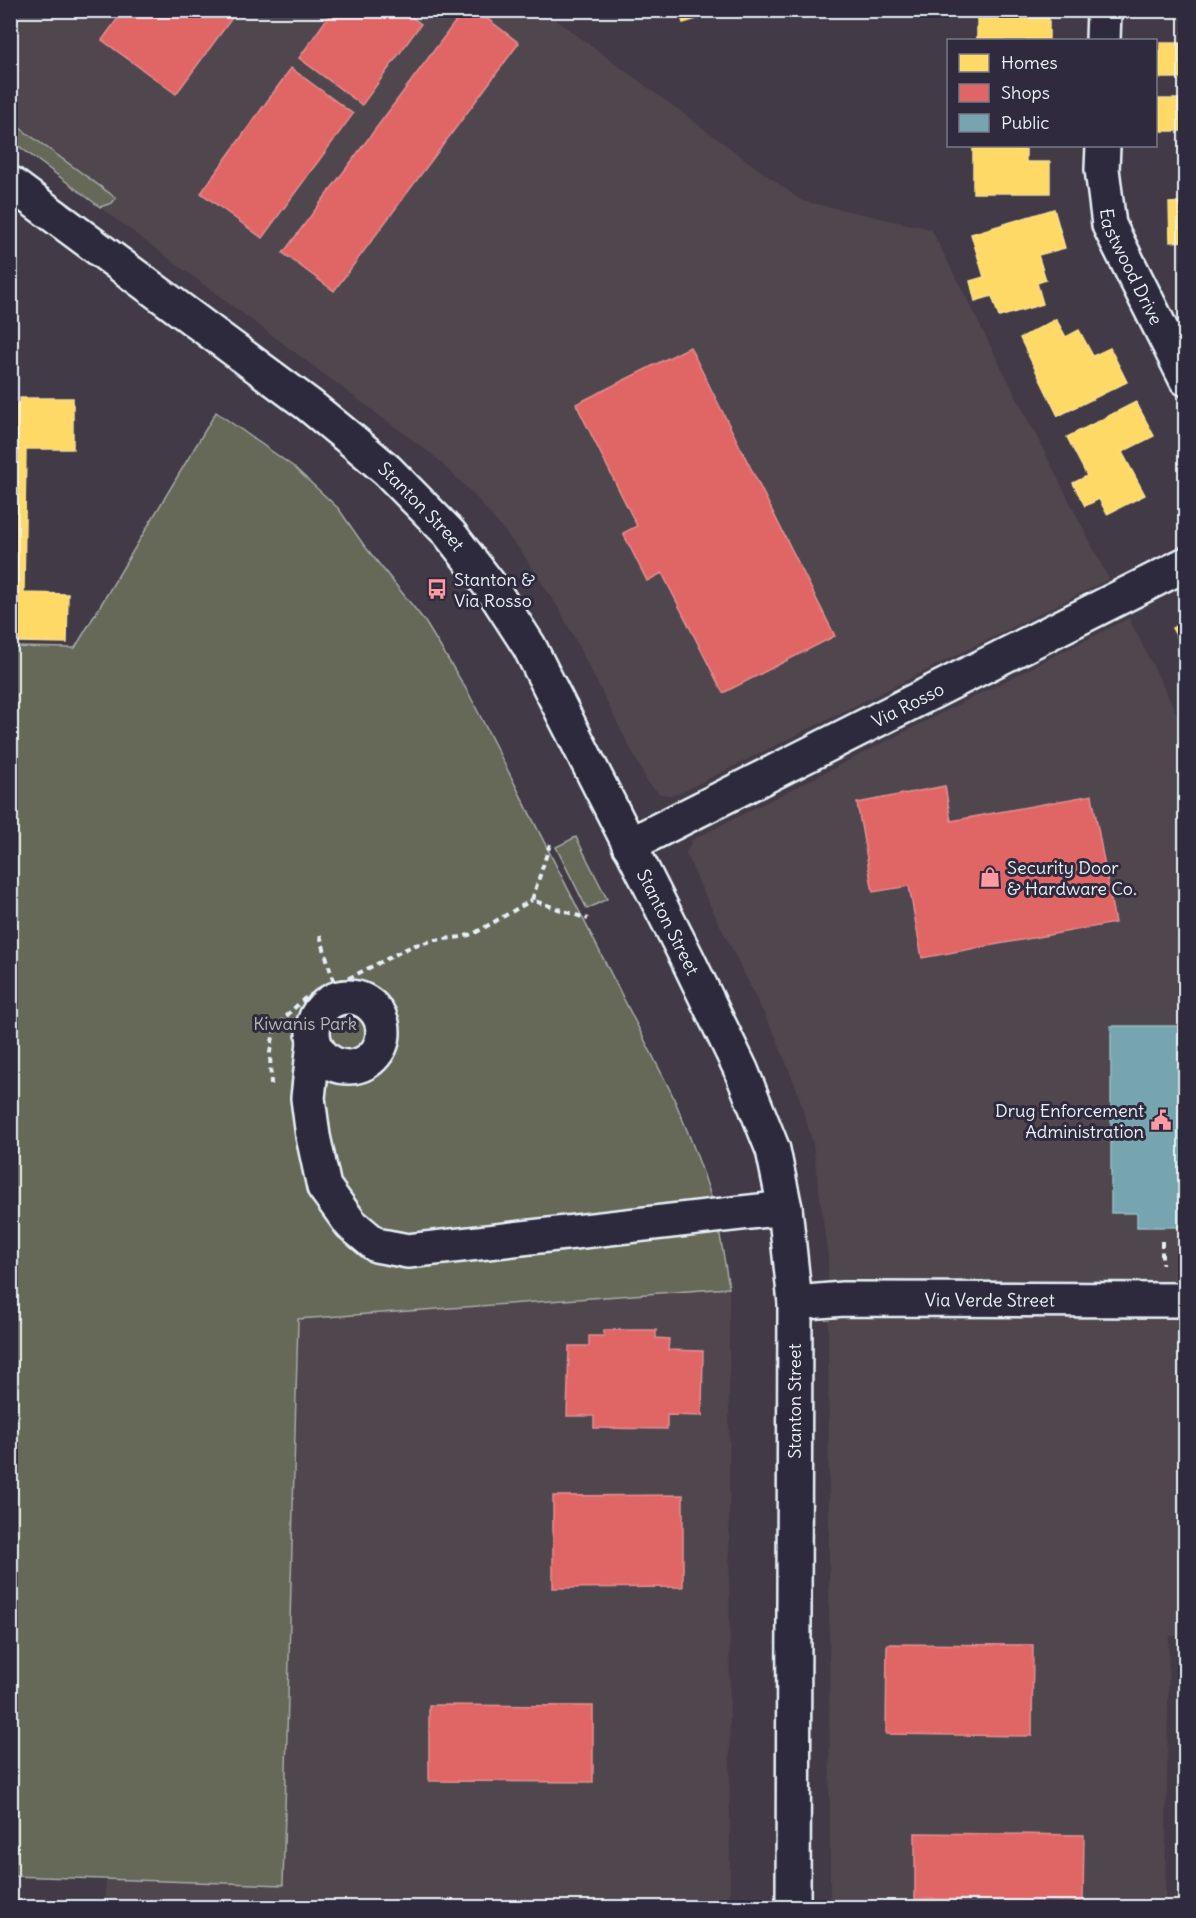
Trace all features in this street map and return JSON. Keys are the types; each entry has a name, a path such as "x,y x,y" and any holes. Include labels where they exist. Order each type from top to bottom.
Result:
{"street":[{"path":"1104,10 1104,39"},
{"name":"Eastwood Drive","path":"1103,147 1102,169 1109,225 1185,379"},
{"name":"Stanton Street","path":"10,183 309,405 387,470 449,533 491,587 529,646 741,1070 773,1150 785,1208 795,1303 794,1908"},
{"name":"Via Rosso","path":"629,845 1185,564"},
{"path":"314,1042 308,1098 313,1136 324,1187 351,1224 376,1245 408,1251 785,1208"},
{"name":"Via Verde Street","path":"795,1303 843,1299 1185,1300"}],"path":[{"path":"271,1085 270,1052 274,1032 304,999 412,946 476,933 532,900 550,844"},
{"path":"532,900 588,919"},
{"path":"320,935 334,984"},
{"path":"1162,1241 1162,1264"}],"shaded area":[{"path":"11,11 544,11 802,201 931,229 1109,579 678,794 660,794 648,783 561,612 521,551 474,495 434,456 11,141"},
{"path":"1129,618 1185,730 1186,1636 1169,1636 1165,1907 830,1907 828,1258 813,1144 797,1090 776,1038 686,853 692,840"},
{"path":"729,1288 730,1907 104,1908 106,1879 283,1884 298,1319"}],"green space":[{"path":"13,123 116,198 112,203 100,207 20,147 13,130"},
{"name":"Kiwanis Park","path":"216,412 294,467 338,508 363,544 424,620 468,692 672,1094 694,1147 712,1200 729,1288 298,1319 283,1885 11,1876 11,647 75,648"},
{"path":"576,837 607,899 587,909 556,847"}],"building: Homes":[{"path":"679,10 727,10 683,23"},
{"path":"977,10 1049,10 1049,39 977,39"},
{"path":"1186,31 1186,78 1159,78 1160,43 1183,43 1183,32"},
{"path":"1158,99 1186,99 1186,131 1158,131"},
{"path":"973,147 1020,147 1020,149 1026,149 1026,162 1050,162 1050,193 973,193"},
{"path":"1186,202 1186,241 1170,242 1169,203"},
{"path":"1054,209 1065,248 1038,255 1046,280 1037,283 1043,304 999,317 992,296 975,301 970,281 984,277 971,234"},
{"path":"1056,319 1066,337 1079,330 1093,356 1110,348 1127,382 1058,416 1020,338"},
{"path":"20,398 73,398 73,449 26,449 24,593 68,594 67,643 18,642 18,635 10,635 10,403 20,403"},
{"path":"1136,402 1154,436 1122,452 1145,495 1107,514 1099,499 1085,506 1073,483 1087,476 1067,437"},
{"path":"1186,621 1186,653 1172,628"},
{"path":"10,1901 43,1902 43,1908 10,1908"}],"building: Shops":[{"path":"124,10 238,10 176,94 102,40"},
{"path":"333,10 402,10 421,24 362,105 299,58"},
{"path":"464,10 476,10 519,43 334,291 283,253"},
{"path":"291,68 353,114 262,238 201,193"},
{"path":"690,347 835,636 723,693 662,573 647,581 623,533 637,526 576,404"},
{"path":"945,786 951,821 1092,795 1115,923 922,958 909,886 873,892 857,803"},
{"path":"604,1330 656,1330 656,1338 669,1339 668,1350 703,1351 702,1416 667,1415 667,1429 594,1428 594,1416 567,1416 569,1346 589,1346 589,1336 604,1336"},
{"path":"683,1495 683,1587 553,1588 553,1496"},
{"path":"887,1644 1033,1645 1032,1736 886,1734"},
{"path":"429,1705 593,1706 593,1782 429,1781"},
{"path":"915,1833 1084,1835 1083,1901 915,1899"}],"building: Public":[{"path":"1111,1026 1186,1026 1186,1208 1182,1208 1182,1227 1137,1227 1137,1213 1111,1213"}],"place":[{"name":"Stanton & Via Rosso","path":"437,589"},
{"name":"Security Door & Hardware Co.","path":"990,877"},
{"name":"Drug Enforcement Administration","path":"1161,1120"}]}
